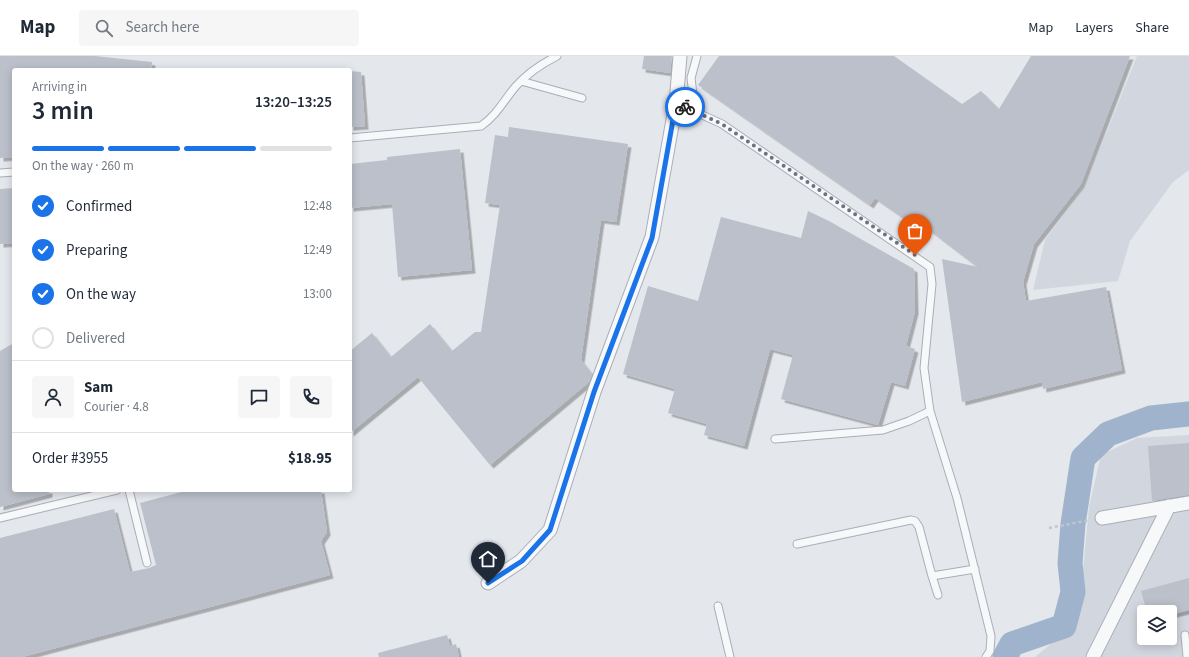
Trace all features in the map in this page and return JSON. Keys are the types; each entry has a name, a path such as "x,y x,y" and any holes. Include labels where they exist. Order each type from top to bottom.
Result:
{"street":[{"path":"488,583 522,561 550,530 594,392 652,238 676,103 680,56"},
{"path":"1102,518 1189,503"},
{"path":"1095,656 1169,506"}],"lane":[{"path":"352,138 481,126 492,119 517,85 545,62 557,56"},
{"path":"695,112 691,78 697,56"},
{"path":"522,81 582,98"},
{"path":"676,103 722,124 928,264 931,271 932,284 924,368 930,411 957,498 991,636 990,651 986,657"},
{"path":"0,173 12,172"},
{"path":"775,439 883,430 909,421 930,411"},
{"path":"0,518 109,492"},
{"path":"129,492 147,563"},
{"path":"797,544 911,520 915,521 919,527 938,595"},
{"path":"932,576 975,569"},
{"path":"718,606 730,657"},
{"path":"1186,635 1187,657"}],"path":[{"path":"1049,528 1102,518"}],"shaded area":[{"path":"1137,56 1189,56 1189,170 1173,182 1130,241 1118,281 1033,290 1045,240 1085,187"},
{"path":"1189,435 1189,657 1035,657 1068,630 1082,581 1089,507 1101,455 1137,438"}],"building":[{"path":"0,56 95,56 152,62 151,68 12,68 12,157 0,158"},
{"path":"644,56 672,56 670,73 642,69"},
{"path":"719,56 894,56 962,104 981,91 999,109 1031,56 1130,56 1081,184 1034,244 1023,282 1026,301 1106,287 1122,370 1043,389 1042,382 962,402 942,259 978,267 923,225 920,229 875,198 870,205 698,85"},
{"path":"352,71 361,72 365,126 352,127"},
{"path":"509,127 628,144 616,222 601,220 581,360 592,374 589,382 490,465 418,377 352,431 352,349 372,333 391,357 430,324 452,351 475,332 481,332 500,205 485,203 495,135 508,137"},
{"path":"460,149 472,270 398,277 392,204 352,208 352,164 387,160 387,157"},
{"path":"12,188 12,243 0,244 0,189"},
{"path":"808,211 829,221 914,269 915,311 906,346 915,349 905,386 891,382 878,425 781,399 793,355 770,349 744,446 704,435 707,424 668,413 675,389 623,374 648,286 698,301 721,217 801,238"},
{"path":"12,344 12,492 49,492 49,494 0,507 0,351"},
{"path":"1189,443 1189,495 1152,501 1148,446"},
{"path":"181,492 321,492 327,532 321,541 330,575 22,657 0,657 0,538 114,509 130,572 149,568 156,565 140,503"},
{"path":"1189,578 1189,610 1177,613 1177,605 1145,605 1141,591"},
{"path":"447,635 450,646 456,644 459,657 379,657 378,653"}],"waterway":[{"path":"1005,657 1012,644 1064,626 1073,592 1070,563 1073,524 1083,458 1108,434 1151,418 1189,414"}],"way so far":[{"path":"685,107 722,124 915,255"}],"route":[{"path":"488,583 522,561 550,530 594,392 652,238 676,103 685,107"}]}
